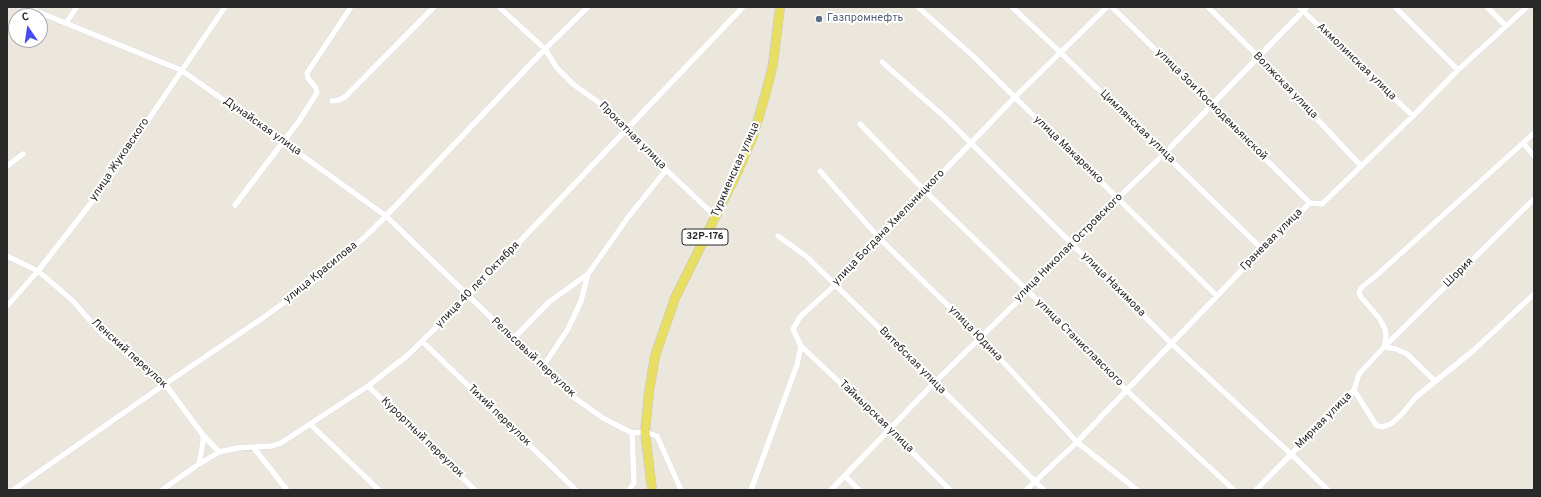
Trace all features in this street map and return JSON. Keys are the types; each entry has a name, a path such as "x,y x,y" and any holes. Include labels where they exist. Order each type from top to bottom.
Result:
{"main road":[{"name":"Туркменская улица","path":"652,490 645,432 651,376 661,336 675,298 738,171 753,136 773,64 780,7"}],"street":[{"name":"Дунайская улица","path":"26,7 181,70 386,216 468,296"},
{"path":"66,23 77,7"},
{"name":"улица Жуковского","path":"7,306 38,271 95,198 225,7"},
{"path":"235,205 282,141 299,121 317,93 316,88 308,78 307,73 351,7"},
{"path":"332,101 345,97 434,7"},
{"name":"Прокатная улица","path":"499,7 545,49 557,68 574,84 602,104 625,131 715,216"},
{"name":"улица Красилова","path":"13,490 165,384 267,316 319,277 367,235 386,216 545,49 588,7"},
{"name":"улица 40 лет Октября","path":"162,490 219,452 237,448 272,446 281,443 368,386 408,356 468,296 743,7"},
{"name":"улица Макаренко","path":"918,7 973,56 1217,296"},
{"name":"Цимлянская улица","path":"1012,7 1061,52 1262,249"},
{"name":"улица Богдана Хмельницкого","path":"801,346 793,329 796,322 835,285 924,190 1014,98 1107,7"},
{"name":"улица Зои Космодемьянской","path":"1112,7 1310,202"},
{"name":"Волжская улица","path":"1208,7 1259,57 1361,166"},
{"path":"1395,7 1458,70"},
{"path":"1487,7 1505,25"},
{"name":"Граневая улица","path":"1026,490 1077,442 1262,249 1310,202 1322,204 1458,70 1505,25 1527,7"},
{"name":"улица Николая Островского","path":"831,490 934,383 1028,291 1118,198 1212,105 1259,57 1303,8"},
{"name":"Акмолинская улица","path":"1303,8 1413,116"},
{"name":"улица Нахимова","path":"882,62 949,121 970,144 1172,344 1328,490"},
{"name":"улица Станиславского","path":"860,124 924,190 1028,291 1127,391 1234,490"},
{"path":"1435,381 1407,354 1396,349 1384,347 1386,336 1385,329 1379,318 1361,297 1361,288 1534,133"},
{"path":"1523,143 1534,156"},
{"path":"7,166 23,154"},
{"path":"512,340 550,302 588,274 629,216 666,170"},
{"name":"улица Юдина","path":"820,171 879,238 980,337 1077,442 1137,490"},
{"name":"Шория","path":"1384,347 1534,199"},
{"name":"Витебская улица","path":"778,236 806,256 1044,490"},
{"name":"Ленский переулок","path":"7,256 38,271 72,300 100,332 165,384 203,434 219,452"},
{"path":"542,368 568,328 581,302 588,274"},
{"path":"1354,390 1376,425 1382,427 1396,420 1416,396 1474,350 1534,294"},
{"name":"Рельсовый переулок","path":"468,296 512,340 572,396 603,418 632,433"},
{"name":"Тихий переулок","path":"423,342 576,490"},
{"path":"750,490 797,365 801,346"},
{"name":"Таймырская улица","path":"801,346 889,429 950,490"},
{"name":"Мирная улица","path":"1256,490 1354,390 1359,374 1384,347"},
{"name":"Курортный переулок","path":"368,386 475,490"},
{"path":"310,424 379,490"},
{"path":"629,490 634,483 632,433 645,432 658,436 681,490"},
{"path":"199,464 203,434"},
{"path":"254,448 287,490"},
{"path":"845,476 859,490"}],"place":[{"name":"Газпромнефть","path":"819,19"}]}
